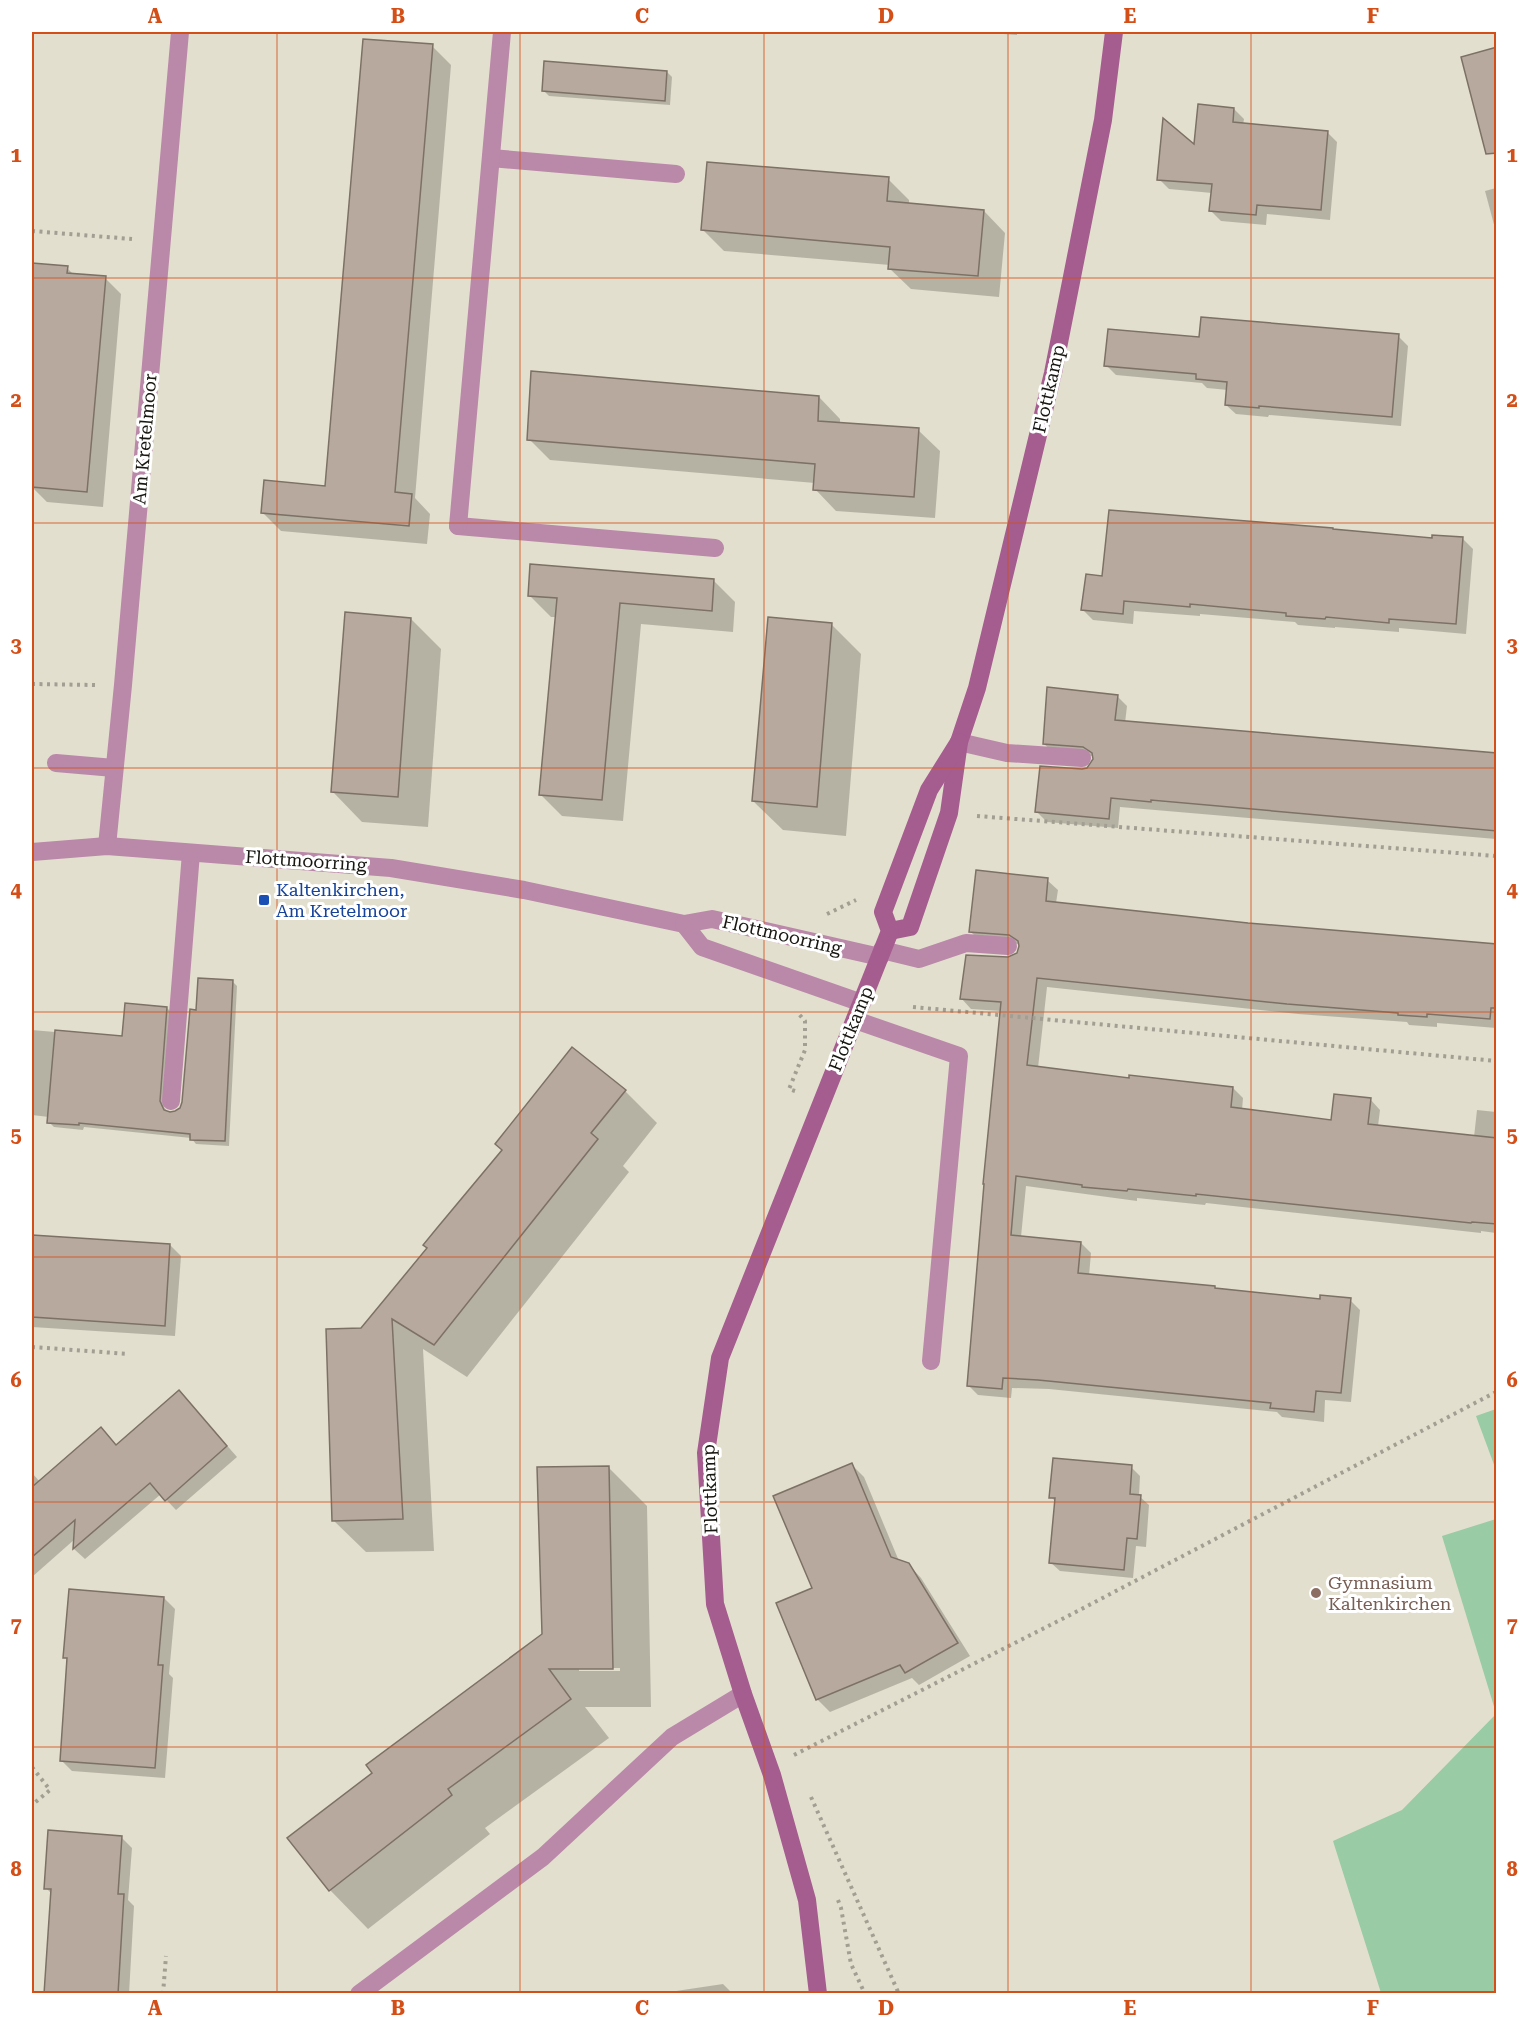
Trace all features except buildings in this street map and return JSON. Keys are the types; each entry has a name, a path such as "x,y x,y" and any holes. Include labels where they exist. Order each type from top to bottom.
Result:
{"street":[{"name":"Am Kretelmoor","path":"107,846 180,32"},
{"path":"502,32 458,526 716,548"},
{"name":"Flottkamp","path":"890,931 910,927 949,813 959,742 977,688 1053,373 1103,120 1114,32"},
{"path":"491,158 676,174"},
{"path":"959,742 1007,753 1082,758"},
{"name":"Flottkamp","path":"818,1994 807,1899 772,1775 743,1694 716,1604 706,1453 720,1358 890,931 883,912 929,790 959,742"},
{"path":"56,763 114,768"},
{"name":"Flottmoorring","path":"32,852 107,846 391,868 524,890 684,924 712,919 919,959 966,943 1008,946"},
{"path":"171,1101 191,853"},
{"name":"Flottmoorring","path":"684,924 702,947 862,1003"},
{"path":"855,1020 959,1056 931,1361"},
{"path":"359,1994 543,1857 672,1737 743,1694"}],"path":[{"path":"32,231 162,241"},
{"path":"32,684 123,685"},
{"path":"949,813 1497,856"},
{"path":"909,1007 1497,1061"},
{"path":"32,1347 129,1354"},
{"path":"792,1756 1072,1614 1497,1392"},
{"path":"32,1767 50,1790 32,1805"},
{"path":"807,1788 899,1994"},
{"path":"163,1994 166,1956"}],"green space":[{"path":"1496,1409 1496,1470 1476,1416"},
{"path":"1496,1519 1496,1713 1442,1536"},
{"path":"1496,1714 1496,1993 1381,1993 1333,1841 1402,1810"}],"place":[{"name":"Kaltenkirchen, Am Kretelmoor","path":"264,900"},
{"name":"Gymnasium Kaltenkirchen","path":"1316,1593"}]}
